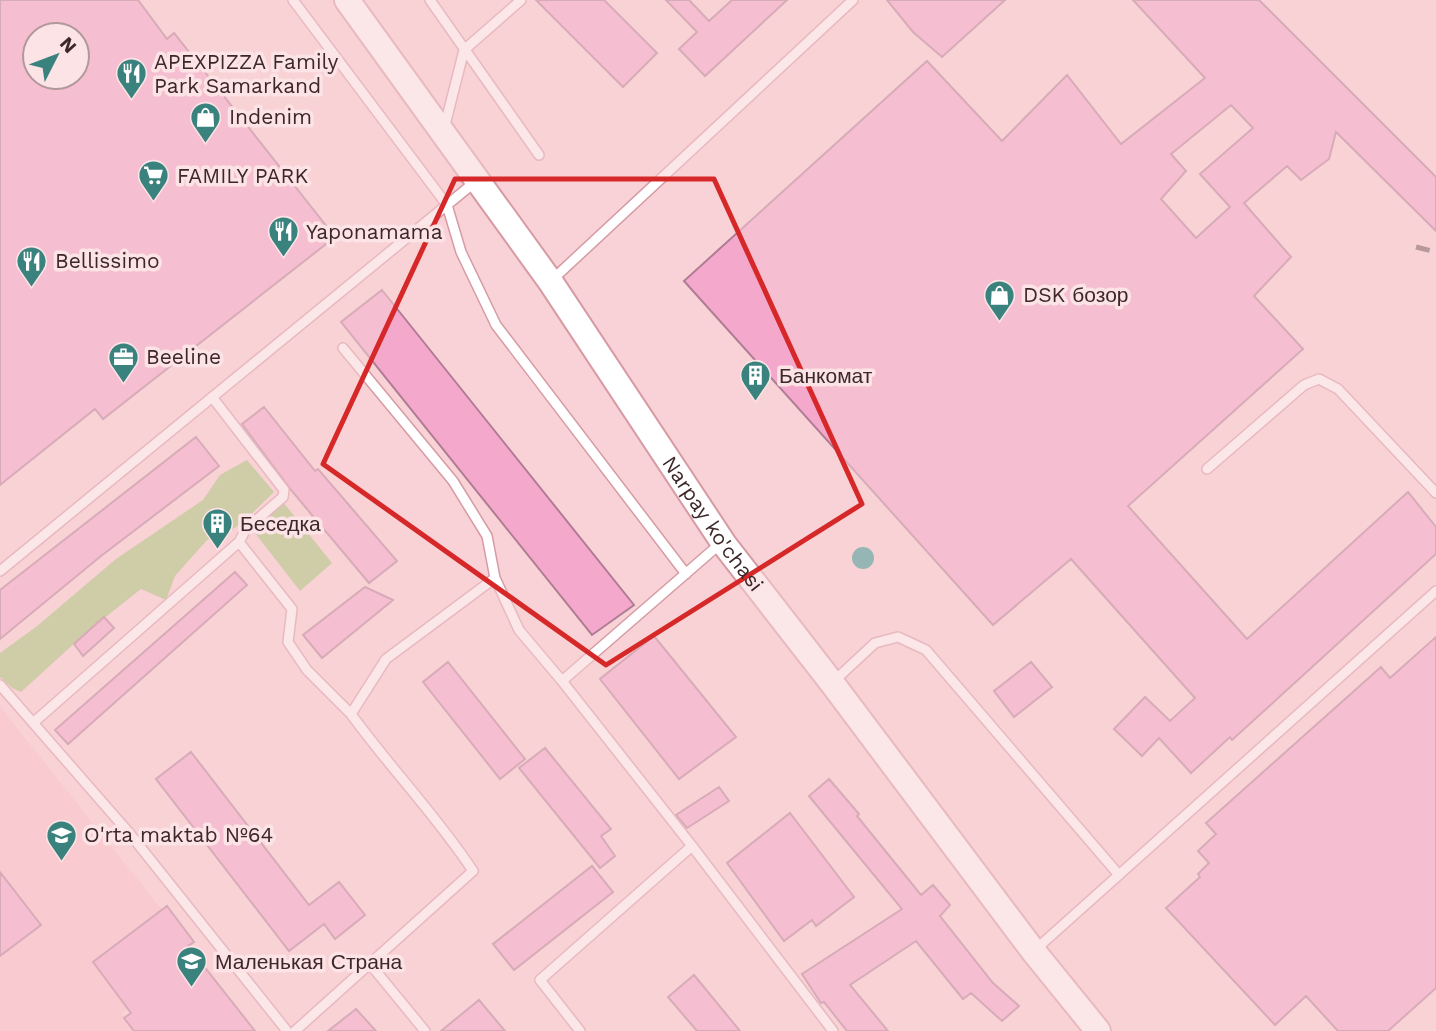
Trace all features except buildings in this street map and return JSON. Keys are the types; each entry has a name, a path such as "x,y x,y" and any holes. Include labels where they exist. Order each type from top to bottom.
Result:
{"main road":[{"name":"Narpay ko'chasi","path":"347,0 550,281 723,542 1034,952 1098,1031"}],"lane":[{"path":"293,0 447,205 461,252 496,325 686,575"},
{"path":"429,0 539,155"},
{"path":"443,134 464,50 521,0"},
{"path":"550,281 853,0"},
{"path":"0,571 476,181"},
{"path":"343,348 453,481 487,536 495,578 519,629 692,846 833,1031"},
{"path":"1207,469 1304,385 1320,379 1338,389 1436,493"},
{"path":"33,723 239,542 246,529 283,497 284,490 212,397"},
{"path":"239,542 292,609 288,642 306,670 351,715 446,831 473,871 295,1031"},
{"path":"562,681 723,542"},
{"path":"351,715 386,659 495,578"},
{"path":"1034,952 1436,591"},
{"path":"832,683 875,643 898,637 926,650 1119,875"},
{"path":"0,685 130,834 287,1031"},
{"path":"580,1031 540,980 692,846"},
{"path":"370,964 425,1031"}],"highlighted area":[{"path":"455,179 714,179 862,504 606,665 323,464"}],"shaded area":[{"name":"O'rta maktab №64","path":"0,707 198,955 121,1014 134,1031 0,1031"}],"green space":[{"path":"247,460 274,492 242,523 222,536 207,540 175,576 166,600 141,589 89,630 21,692 0,677 0,653 36,627 116,559 203,500 220,475"},
{"path":"283,502 332,563 300,591 251,528"}],"water":[{"path":"863,547 871,550 874,558 871,566 863,569 855,566 852,558 855,550"}],"railway":[{"path":"1416,247 1436,252"}],"place":[{"name":"APEXPIZZA Family Park Samarkand","path":"131,101"},
{"name":"Indenim","path":"206,144"},
{"name":"FAMILY PARK","path":"154,203"},
{"name":"Yaponamama","path":"283,259"},
{"name":"Bellissimo","path":"32,288"},
{"name":"DSK бозор","path":"1000,322"},
{"name":"Beeline","path":"123,384"},
{"name":"Банкомат","path":"756,403"},
{"name":"Беседка","path":"217,551"},
{"name":"O'rta maktab №64","path":"61,862"},
{"name":"Маленькая Страна","path":"192,989"}]}
